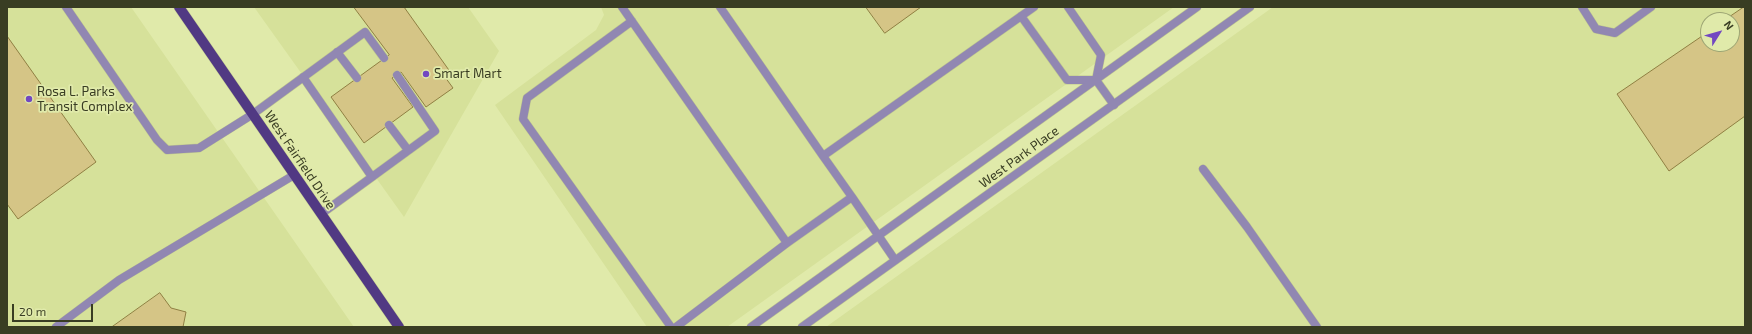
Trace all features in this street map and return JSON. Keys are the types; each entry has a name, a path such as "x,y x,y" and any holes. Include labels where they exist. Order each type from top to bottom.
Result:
{"main road":[{"name":"West Fairfield Drive","path":"179,7 399,327"}],"street":[{"path":"66,7 157,140 167,150 199,148 253,114 365,32 384,58"},
{"path":"622,7 787,243"},
{"path":"720,7 895,260"},
{"path":"823,156 1034,7"},
{"path":"1068,7 1101,55 1096,80 1114,105"},
{"name":"West Park Place","path":"751,327 1197,7"},
{"name":"West Park Place","path":"802,327 1250,7"},
{"path":"1582,7 1596,29 1615,33 1651,7"},
{"path":"1021,16 1067,80 1096,80"},
{"path":"632,21 527,98 524,119 671,327"},
{"path":"337,52 356,78"},
{"path":"321,214 435,131 397,76"},
{"path":"303,77 372,177"},
{"path":"389,125 408,150"},
{"path":"1203,169 1247,227 1317,327"},
{"path":"56,327 119,280 294,174"},
{"path":"676,327 787,243 852,197"}],"shaded area":[{"path":"7,7 131,7 354,327 7,327"},
{"path":"254,7 468,7 499,51 404,217"},
{"path":"601,7 1174,7 727,327 647,327 495,105 596,30 604,15"},
{"path":"1273,7 1745,7 1745,327 826,327"}],"building":[{"name":"Smart Mart","path":"354,7 404,7 451,73 445,77 453,88 426,107 401,72 392,78 413,107 364,143 331,97 389,55"},
{"path":"866,7 921,7 885,33"},
{"path":"1745,7 1745,116 1669,171 1617,94 1700,37 1700,52 1740,52 1740,12 1737,12"},
{"name":"Rosa L. Parks Transit Complex","path":"7,36 96,162 18,219 7,204"},
{"path":"160,293 171,308 186,312 183,327 112,327"}],"place":[{"name":"Smart Mart","path":"426,74"},
{"name":"Rosa L. Parks Transit Complex","path":"29,99"}]}
